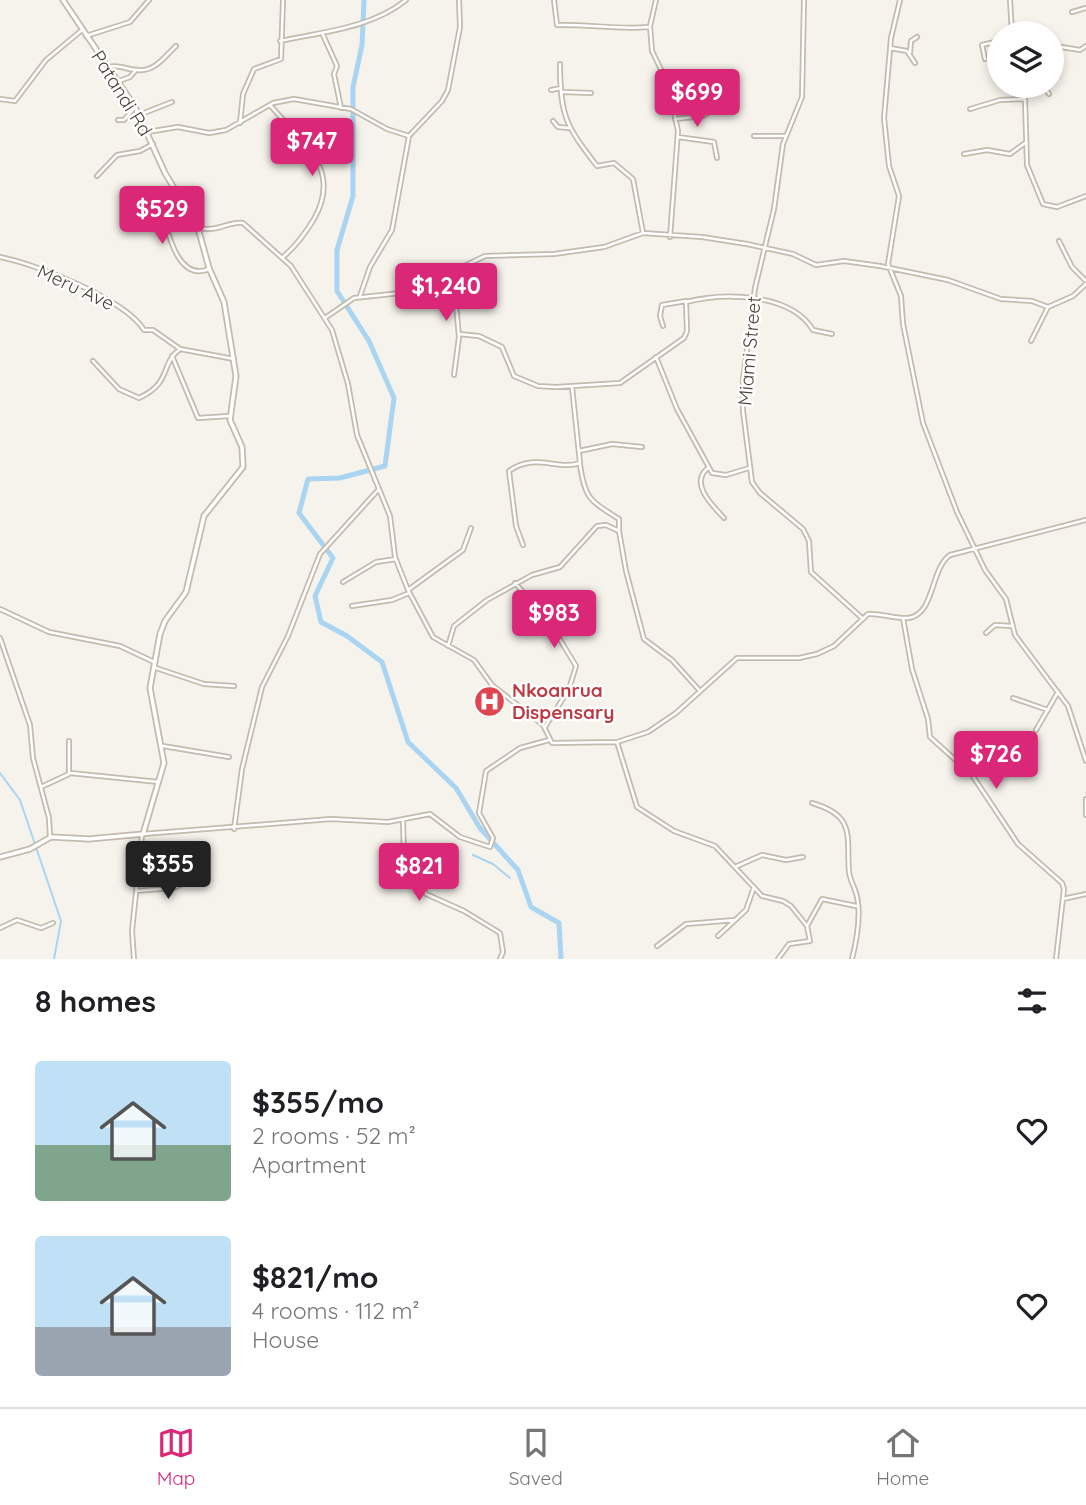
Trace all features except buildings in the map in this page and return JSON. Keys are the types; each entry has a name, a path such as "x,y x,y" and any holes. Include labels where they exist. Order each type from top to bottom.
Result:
{"street":[{"name":"Patandi Rd","path":"63,0 135,107 180,198 198,228 209,270 224,302 234,359 236,379 229,416"},
{"path":"86,36 130,22 149,0"},
{"path":"240,123 240,108 250,77 258,65 281,59 283,0"},
{"path":"280,41 302,35 322,34 385,17 406,0"},
{"path":"360,296 370,267 391,230 409,136 442,101 448,90 460,27 459,0"},
{"path":"554,0 557,25 575,24 625,30 649,27"},
{"path":"656,0 649,27 653,55 668,84 678,137 670,237"},
{"name":"Miami Street","path":"804,0 802,97 785,135 754,299 743,389 749,468 757,490 803,529 809,541 812,573 862,618"},
{"path":"900,0 890,48 885,134 889,166 899,195 889,268 900,291 904,331 926,431 953,503 987,573 1006,599 1017,640 1058,692 1072,716 1086,761"},
{"path":"1010,0 1011,21"},
{"path":"1072,12 1086,8"},
{"path":"0,99 15,101 46,60 82,30"},
{"path":"322,34 337,66 334,74 341,108"},
{"path":"915,63 910,53 911,40 917,37"},
{"path":"985,59 982,45 987,44"},
{"path":"109,67 136,70 154,66 176,46"},
{"path":"1064,47 1080,50 1086,46"},
{"path":"890,48 910,53"},
{"path":"560,64 561,90 569,128 597,166 614,163 633,179 643,233"},
{"path":"118,81 130,77 136,70"},
{"path":"551,90 591,93"},
{"path":"148,132 178,127 213,132 231,129 270,105 294,99 355,110 387,129 409,136"},
{"path":"970,109 1000,100 1025,99 1028,168 1046,206 1062,207 1086,196"},
{"path":"139,115 172,102"},
{"path":"270,105 304,143 325,179 323,203 304,236 284,257"},
{"path":"118,120 124,120 135,107"},
{"path":"675,119 702,116 711,111"},
{"path":"554,121 558,127 569,128"},
{"path":"754,136 785,135"},
{"path":"678,137 712,141 716,144 717,158"},
{"path":"964,154 987,150 1010,154 1025,143"},
{"path":"97,176 117,155 136,152 153,144"},
{"path":"180,198 166,205 162,211 176,253 191,271 197,273 209,270"},
{"path":"198,228 220,230 237,222 243,223 284,257 325,318 344,367 357,435 390,516 396,559 408,592 433,637 474,660 492,685 544,727 549,740"},
{"path":"325,318 348,301 360,296 391,296 410,292 485,256 554,254 604,247 643,233 710,238 765,248 794,255 816,265 844,261 889,268 943,278 1001,299 1032,301 1048,307"},
{"path":"1031,341 1048,307 1076,295 1086,283 1072,267 1059,241"},
{"name":"Meru Ave","path":"0,257 34,267 101,298 134,316 144,330 153,330 180,349"},
{"path":"453,272 459,334 454,375"},
{"path":"663,326 660,316 662,305 718,295 754,299 795,310 805,317 813,331 832,334"},
{"path":"459,334 479,336 502,347 514,376 538,386 572,387 622,382 671,349 685,334 686,301"},
{"path":"93,362 120,389 139,398 159,386 172,356 180,349 234,359"},
{"path":"134,959 132,931 143,834 164,763 163,746 151,693 154,665 164,624 186,593 204,516 220,493 242,470 242,447 229,416 198,418 172,356"},
{"path":"656,357 673,401 692,432 708,468 720,475 749,468"},
{"path":"572,387 580,463 589,498 595,506 619,519 619,531 644,639 672,660 701,691"},
{"path":"579,451 612,444 642,447"},
{"path":"523,545 516,526 510,470 530,463 557,461 568,466 580,463"},
{"path":"708,468 701,474 699,481 704,493 724,518"},
{"path":"234,829 242,769 262,687 288,636 320,554 378,490"},
{"path":"0,857 32,849 50,837 85,839 234,829 331,819 379,822 430,814 460,837 490,847 494,838 479,813 486,771 520,748 549,740 558,744 617,742 654,729 701,691 721,669 739,657 799,658 825,651 842,639 862,618 871,614 903,618 922,612 946,558 976,546 1086,520"},
{"path":"448,646 456,623 514,583 560,567 597,526 606,525 619,531"},
{"path":"352,606 392,600 408,592 463,550 471,528"},
{"path":"343,582 376,562 396,559"},
{"path":"514,583 531,601 533,620 559,638 576,666 571,686 544,727"},
{"path":"0,609 49,632 123,647 154,665 204,684 234,686"},
{"path":"903,618 912,669 928,719 930,737 972,775 1018,844 1036,863 1059,880 1064,889 1056,959"},
{"path":"986,633 995,625 1012,626"},
{"path":"0,638 30,724 49,818 50,837"},
{"path":"1036,730 1058,692"},
{"path":"1013,698 1048,710"},
{"path":"69,741 70,773"},
{"path":"617,742 637,807 674,831 715,846 764,897 788,902 807,926 810,941 789,944 778,959"},
{"path":"163,746 229,757"},
{"path":"41,787 70,773 159,782"},
{"path":"1086,799 1086,815"},
{"path":"812,803 835,812 849,835 849,871 858,906 852,959"},
{"path":"403,820 404,856 421,879 426,894 464,911 500,933 503,952 500,959"},
{"path":"735,867 762,855 786,860 803,857"},
{"path":"136,891 169,889 192,880"},
{"path":"718,936 748,906 754,887"},
{"path":"1063,899 1086,894"},
{"path":"807,926 822,899 858,906"},
{"path":"0,928 17,920 39,928 53,923"},
{"path":"657,946 686,924 735,920"}],"waterway":[{"path":"364,0 362,45 353,87 353,196 337,250 337,291 369,341 394,398 385,466 340,478 308,479 299,513 333,558 315,596 321,622 347,636 382,662 408,742 456,788 480,828 518,870 531,907 559,923 561,959"},
{"path":"0,773 20,800 61,921 54,959"},
{"path":"473,855 493,864 510,878"}],"place":[{"name":"Nkoanrua Dispensary","path":"489,701"}]}
